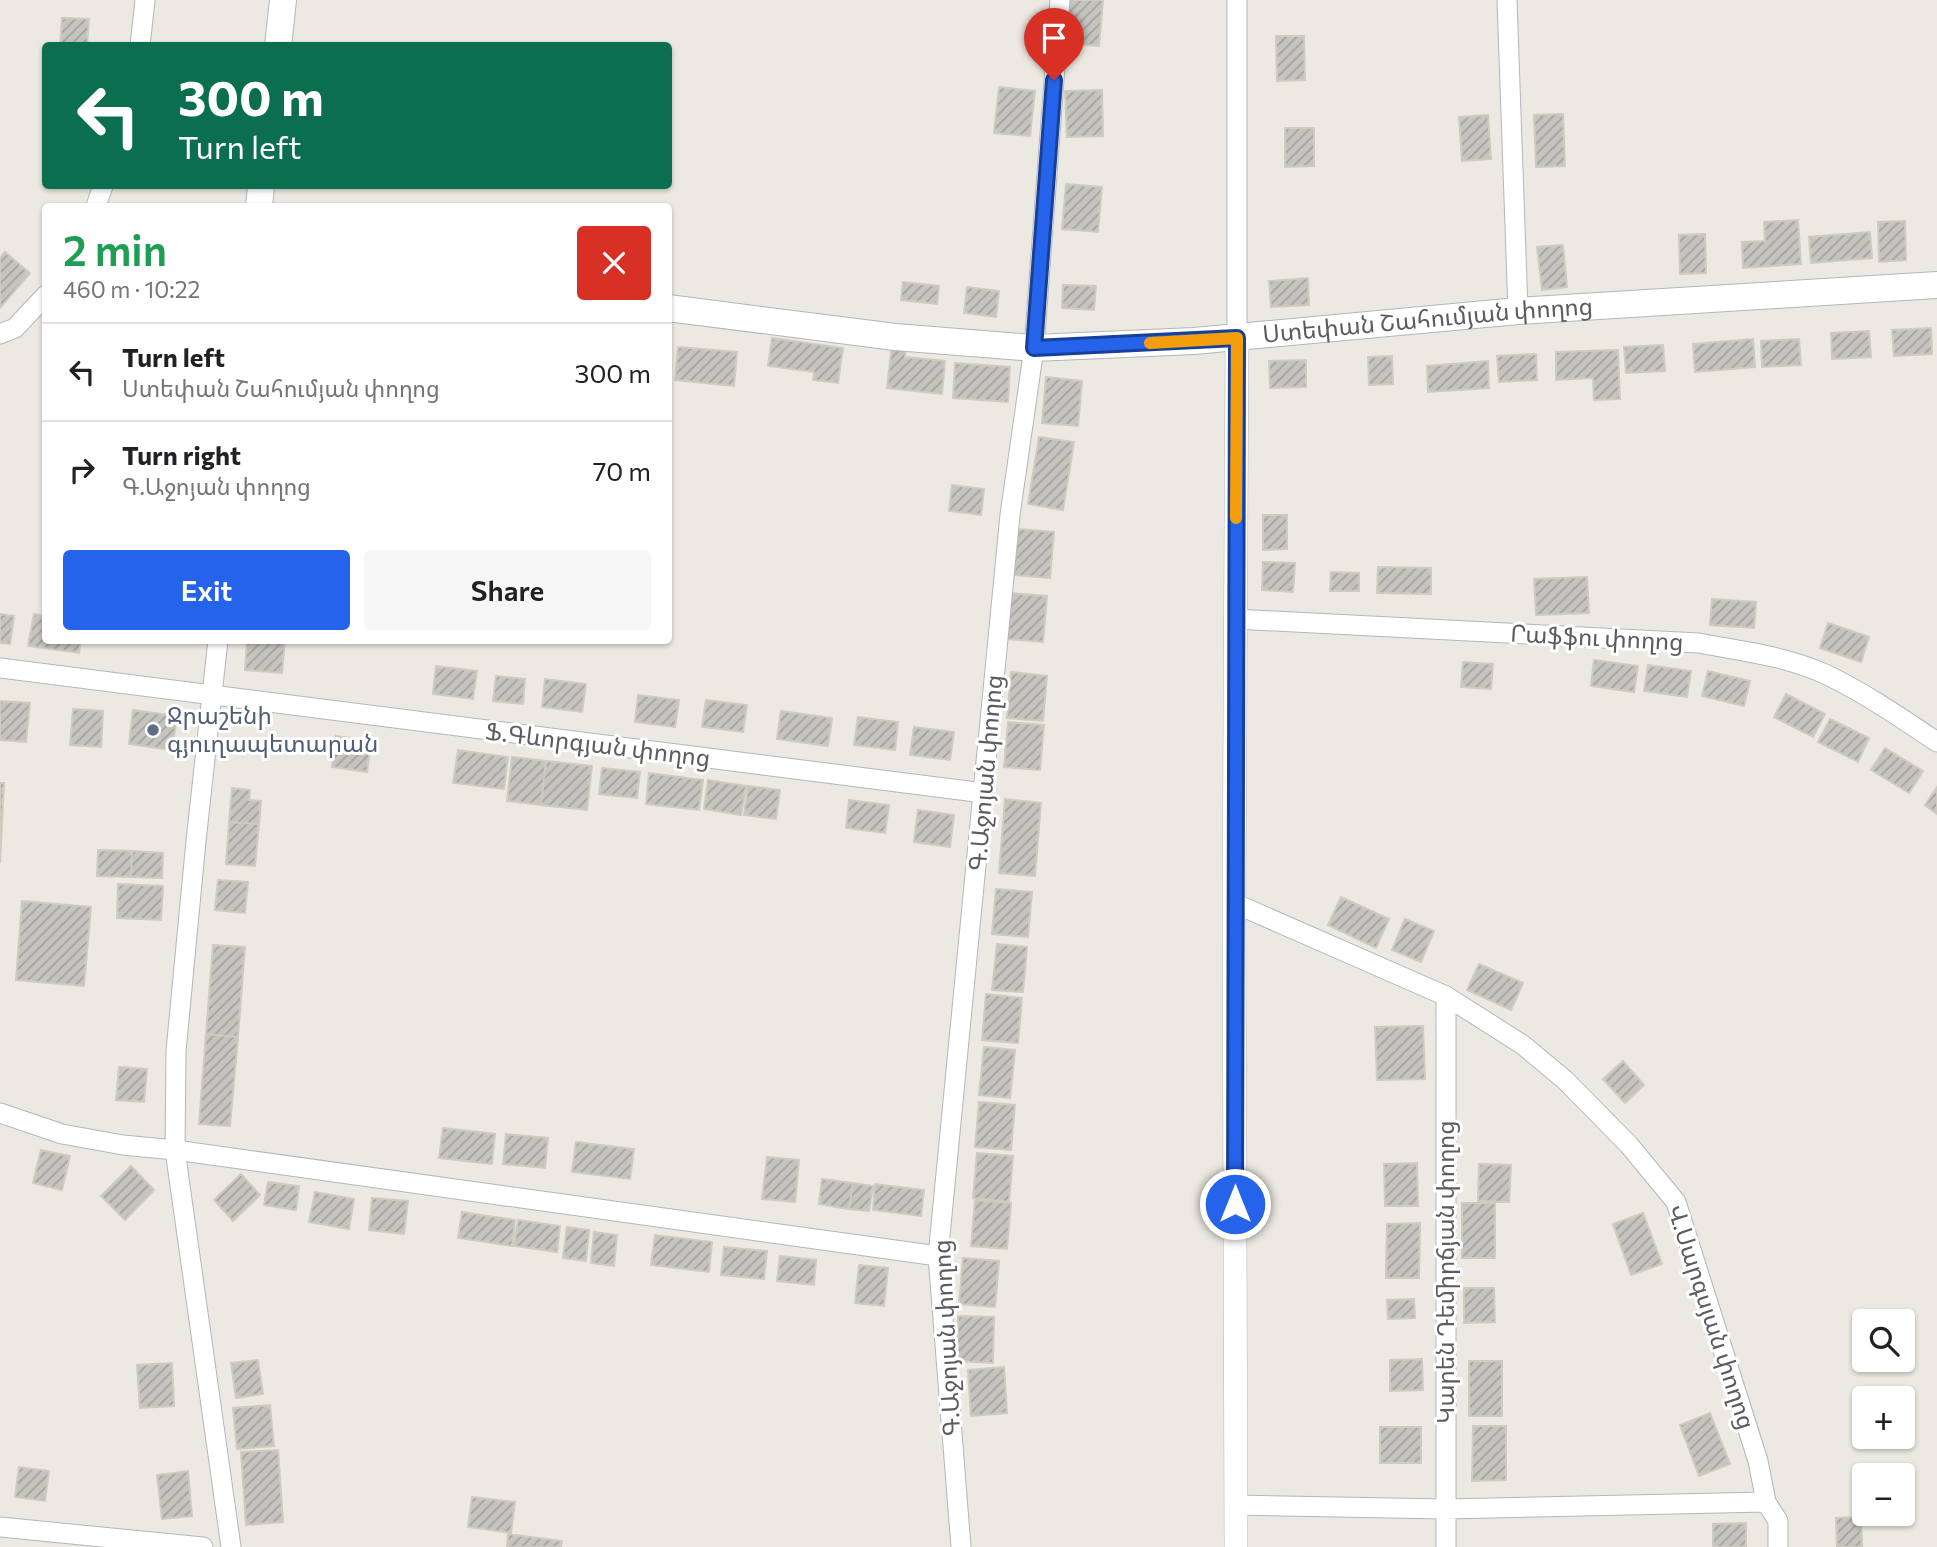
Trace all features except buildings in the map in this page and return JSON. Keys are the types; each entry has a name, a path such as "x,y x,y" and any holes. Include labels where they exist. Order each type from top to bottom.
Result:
{"main road":[{"path":"278,42 283,0"},
{"name":"Ստեփան Շահումյան փողոց","path":"672,309 895,337 1034,348 1194,341 1518,311 1937,285"}],"street":[{"path":"141,42 145,0"},
{"name":"Գ.Աջոյան փողոց","path":"961,1547 938,1256 1010,515 1034,348 1060,0"},
{"path":"1236,1547 1234,903 1237,0"},
{"path":"1507,0 1518,311"},
{"path":"0,334 15,328 42,299"},
{"name":"Րաֆֆու փողոց","path":"1235,619 1711,645 1768,656 1823,673 1875,701 1937,742"},
{"path":"218,644 195,841 176,1051 175,1150 231,1547"},
{"name":"Ֆ.Գևորգյան փողոց","path":"0,668 984,793"},
{"name":"Վ.Սարգսյան փողոց","path":"1234,903 1446,996 1523,1045 1565,1080 1629,1145 1676,1202 1758,1461 1766,1502 1778,1521 1778,1547"},
{"name":"Կարեն Դեմիրճյան փողոց","path":"1446,996 1446,1547"},
{"path":"0,1113 62,1134 123,1145 938,1256"},
{"path":"1236,1505 1445,1509 1766,1502"},
{"path":"0,1527 203,1547"}],"slow traffic":[{"path":"1150,343 1237,338 1236,518"}],"place":[{"name":"Ջրաշենի գյուղապետարան","path":"153,730"}],"route":[{"path":"1054,80 1034,348 1237,338 1235,1204"}]}
